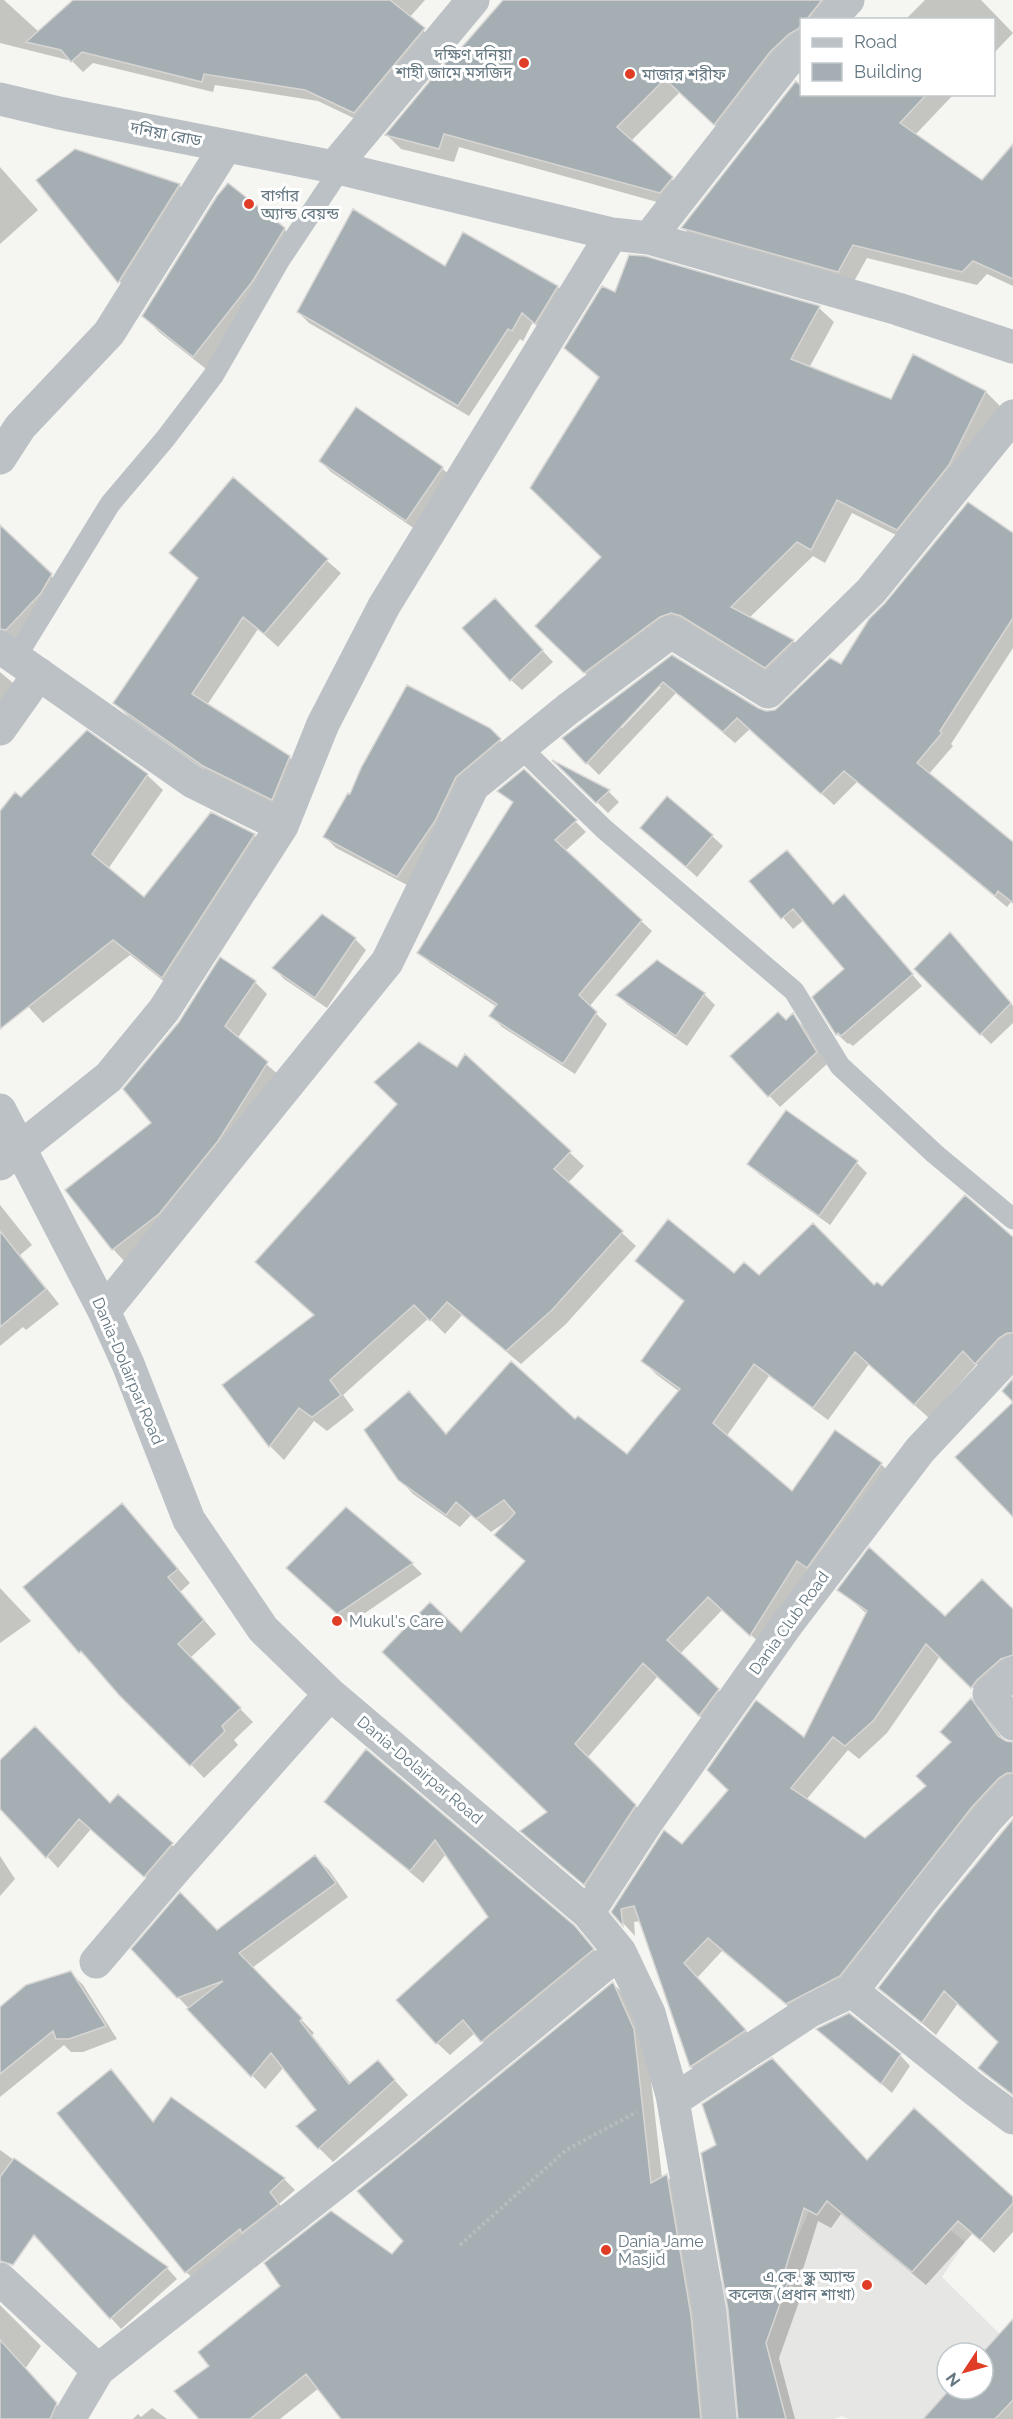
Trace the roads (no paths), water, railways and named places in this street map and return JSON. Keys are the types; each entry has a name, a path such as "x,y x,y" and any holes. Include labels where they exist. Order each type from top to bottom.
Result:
{"street":[{"path":"337,168 473,0"},
{"path":"831,18 848,0"},
{"path":"649,238 785,64 800,48"},
{"name":"দনিয়া রোড","path":"0,99 337,168 612,234 649,238 898,309 1013,346"},
{"path":"0,458 20,427 109,333 226,146"},
{"path":"10,1156 109,1077 165,1010 282,826 323,723 384,606 612,234"},
{"path":"104,1311 387,962 474,786 671,632 768,692 871,591 1013,416"},
{"path":"0,729 18,659 193,782 282,826"},
{"name":"Dania-Dolairpar Road","path":"0,1110 10,1156 104,1311 128,1364 189,1520 263,1629 330,1694 588,1913 620,1952 649,2013 673,2097 710,2313 720,2419"},
{"name":"Dania Club Road","path":"588,1913 654,1813 788,1623 920,1450 1013,1351"},
{"path":"1013,1673 989,1694 1013,1724"},
{"path":"96,1962 330,1694"},
{"path":"673,2097 810,2011 852,1991 923,1898 987,1819 1013,1791"},
{"path":"69,2419 98,2370 392,2139 620,1952"},
{"path":"852,1991 1013,2118"},
{"path":"0,2279 98,2370"}],"lane":[{"path":"18,659 110,504 165,439 213,376 279,261 337,168"},
{"path":"521,748 604,829 794,991 840,1066 935,1154 1013,1219"}],"place":[{"name":"দক্ষিণ দনিয়া শাহী জামে মসজিদ","path":"524,63"},
{"name":"মাজার শরীফ","path":"630,74"},
{"name":"বার্গার অ্যান্ড বেয়ন্ড","path":"249,204"},
{"name":"Mukul's Care","path":"337,1621"},
{"name":"Dania Jame Masjid","path":"606,2250"},
{"name":"এ.কে. স্কুল অ্যান্ড কলেজ (প্রধান শাখা)","path":"867,2285"}]}
